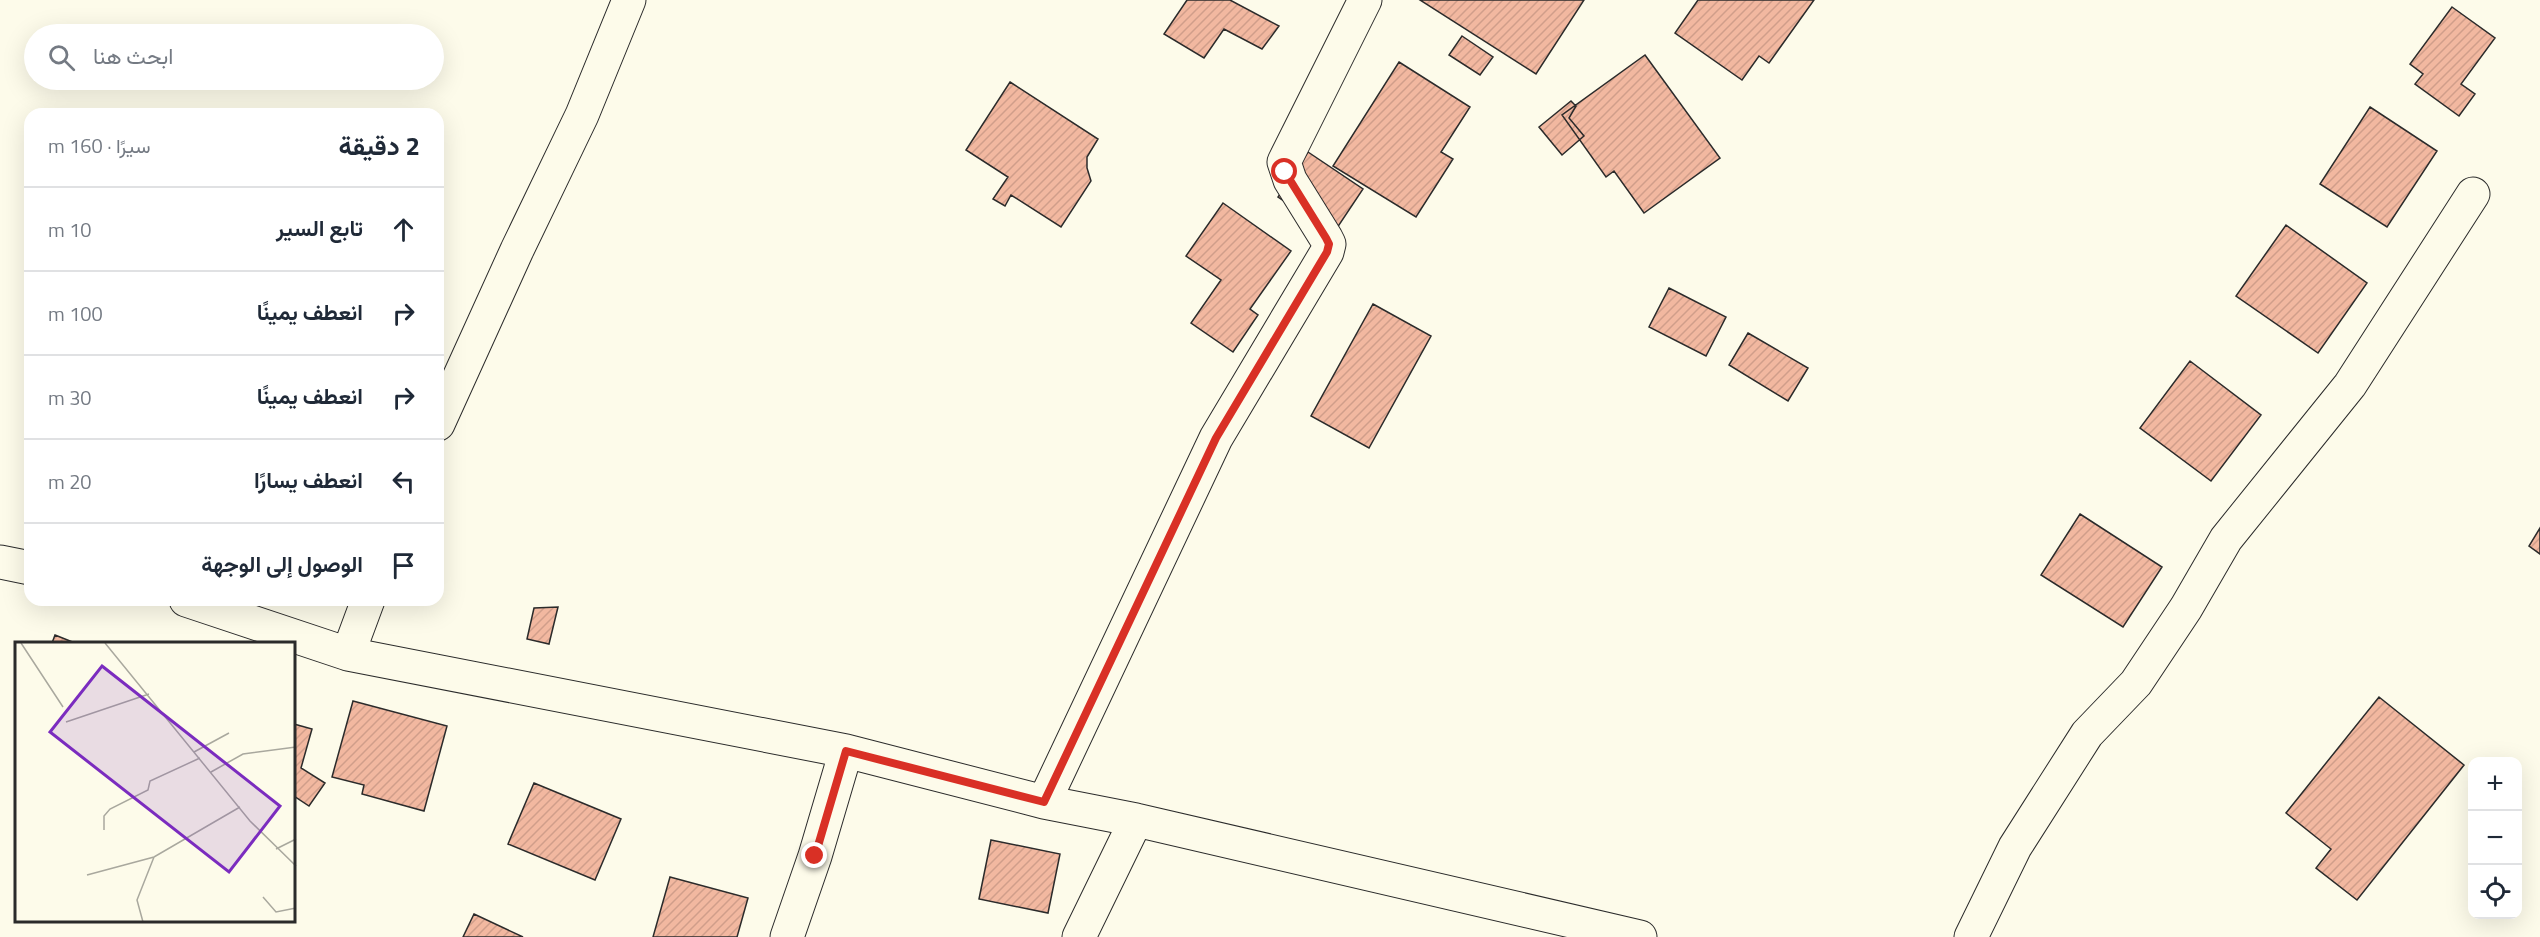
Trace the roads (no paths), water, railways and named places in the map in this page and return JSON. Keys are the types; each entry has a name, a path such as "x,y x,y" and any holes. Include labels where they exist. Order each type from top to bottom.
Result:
{"street":[{"path":"444,410 582,115 629,0"},
{"path":"1044,802 1216,438 1327,252 1329,244 1290,180 1284,162 1365,0"},
{"path":"1971,937 2015,847 2087,734 2136,682 2186,608 2226,539 2350,385 2473,194"},
{"path":"0,562 24,567"},
{"path":"204,606 348,654 846,751 1044,802 1136,820 1640,937"},
{"path":"348,654 366,606"},
{"path":"787,937 815,856 846,751"},
{"path":"1079,937 1136,820"}]}
